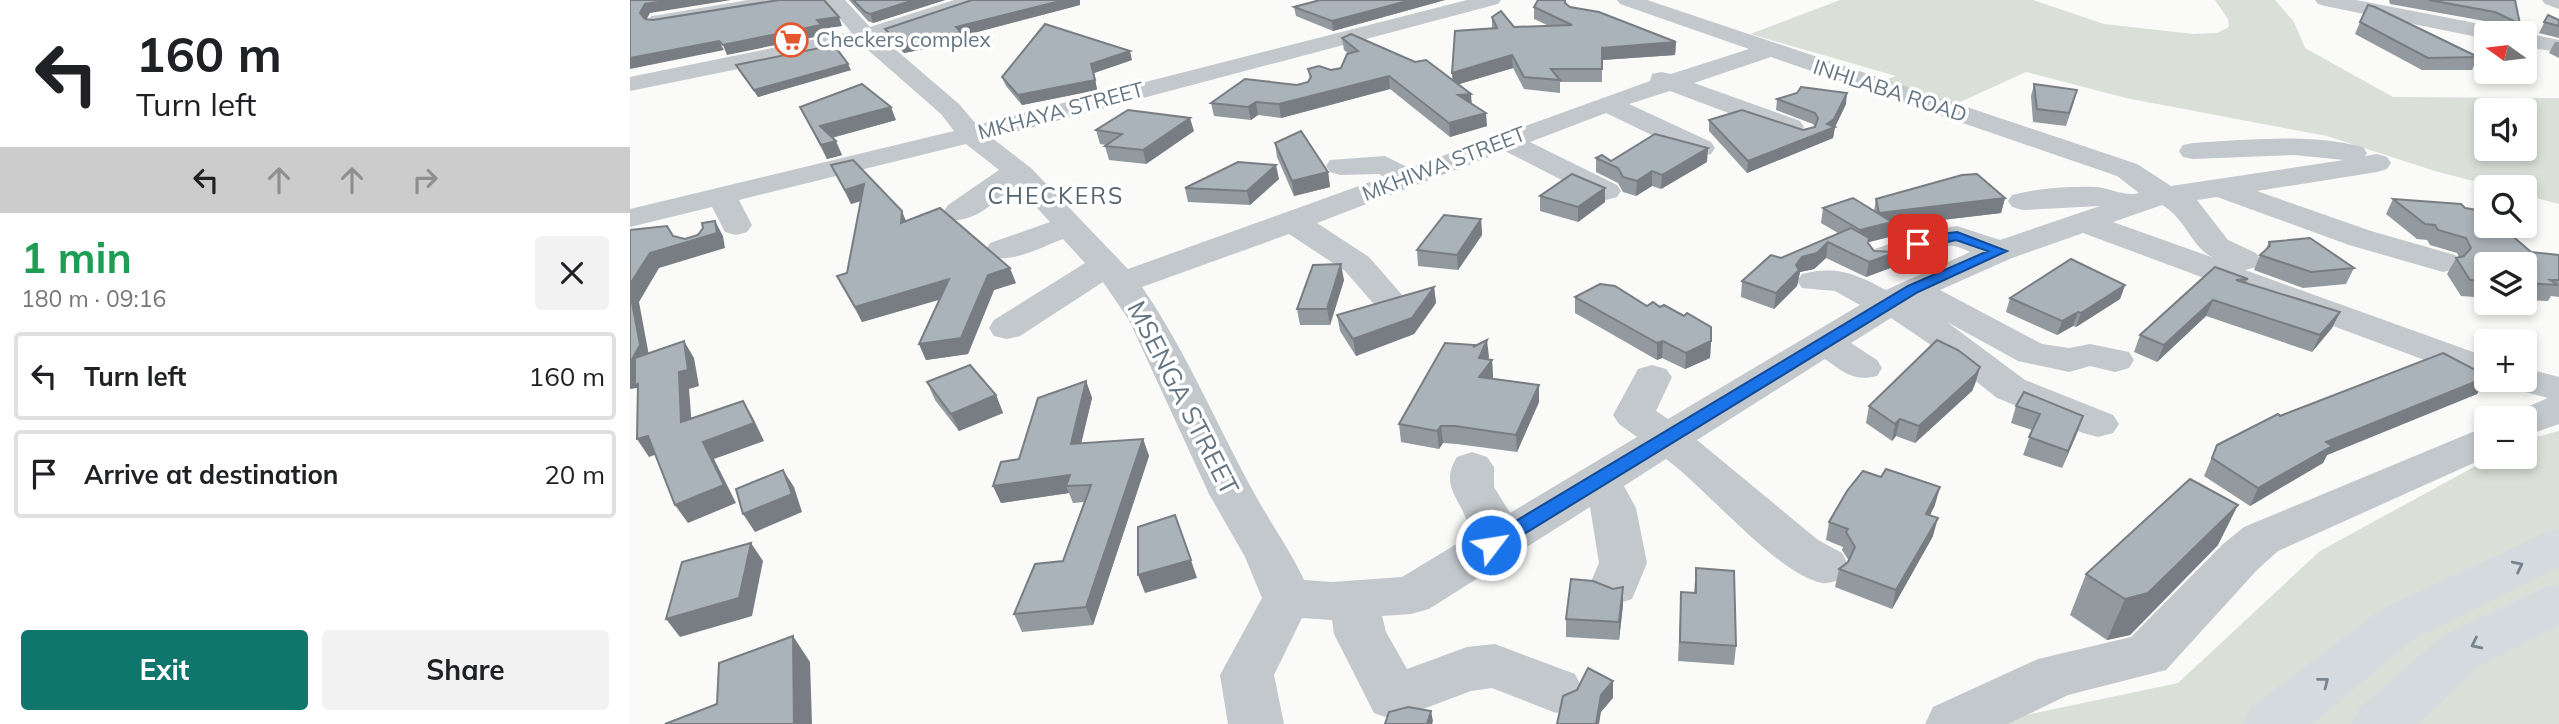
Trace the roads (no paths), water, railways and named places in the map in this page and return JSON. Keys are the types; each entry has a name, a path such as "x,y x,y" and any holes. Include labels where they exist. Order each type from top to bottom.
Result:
{"highway":[{"path":"2271,724 2398,624 2559,546"},
{"path":"2380,724 2461,651 2559,603"}],"street":[{"path":"658,21 785,0"},
{"name":"MSENGA STREET","path":"834,0 866,36 950,109 971,135 1017,171 1071,225 1113,274 1147,320 1232,494 1269,557 1287,598"},
{"path":"630,84 866,36 974,0"},
{"name":"MKHAYA STREET","path":"630,219 684,217 722,195 792,165 843,160 971,135 1049,109 1206,73 1288,44 1335,51 1491,0"},
{"path":"2325,0 2474,30"},
{"path":"2552,0 2559,3"},
{"name":"INHLABA ROAD","path":"1620,8 1655,10 2127,170 2152,193 2196,216 2216,247 2244,260"},
{"path":"2538,39 2557,46"},
{"path":"2452,47 2474,44"},
{"name":"MKHIWA STREET","path":"1007,328 1080,278 1113,274 1203,242 1293,222 1405,178 1483,143 1616,101 1678,72 1728,63 1768,50"},
{"path":"1678,72 1772,106"},
{"path":"1678,72 1801,131"},
{"path":"1206,73 1238,82 1266,82"},
{"path":"1115,81 1143,79 1157,85"},
{"path":"1574,93 1616,101 1701,149"},
{"path":"1483,143 1606,191"},
{"path":"2023,201 2089,197 2113,199 2221,188 2377,163 2365,156 2337,149 2193,151"},
{"path":"1340,166 1385,165 1405,178"},
{"path":"959,212 1017,171"},
{"path":"2221,188 2360,238 2443,262"},
{"path":"1256,724 1247,675 1287,598 1332,601 1411,595 1897,298 2000,251 2083,222 2152,193"},
{"path":"722,195 736,225"},
{"path":"1293,222 1357,264 1385,296"},
{"path":"2083,222 2474,365"},
{"path":"1002,250 1071,225"},
{"path":"1884,257 1937,238 1957,236 2000,251"},
{"path":"1814,281 1842,281 1897,298 1930,301 2003,326 2046,357 2069,360 2090,355 2115,360"},
{"path":"1897,298 2011,389 2098,424"},
{"path":"1825,342 1863,368"},
{"path":"1652,377 1634,415 1667,438 1801,552 1825,566"},
{"path":"2537,383 2559,389"},
{"path":"2537,418 2559,408"},
{"path":"1953,724 2057,675 2147,655 2240,557 2261,539 2474,446"},
{"path":"1472,467 1472,487 1493,524 1491,545"},
{"path":"1598,480 1613,508 1623,563 1614,586"},
{"path":"1354,600 1360,634 1394,697 1467,669 1495,666 1556,690"}],"place":[{"name":"Checkers complex","path":"791,40"}],"district":[{"name":"CHECKERS","path":"1056,196"}]}
